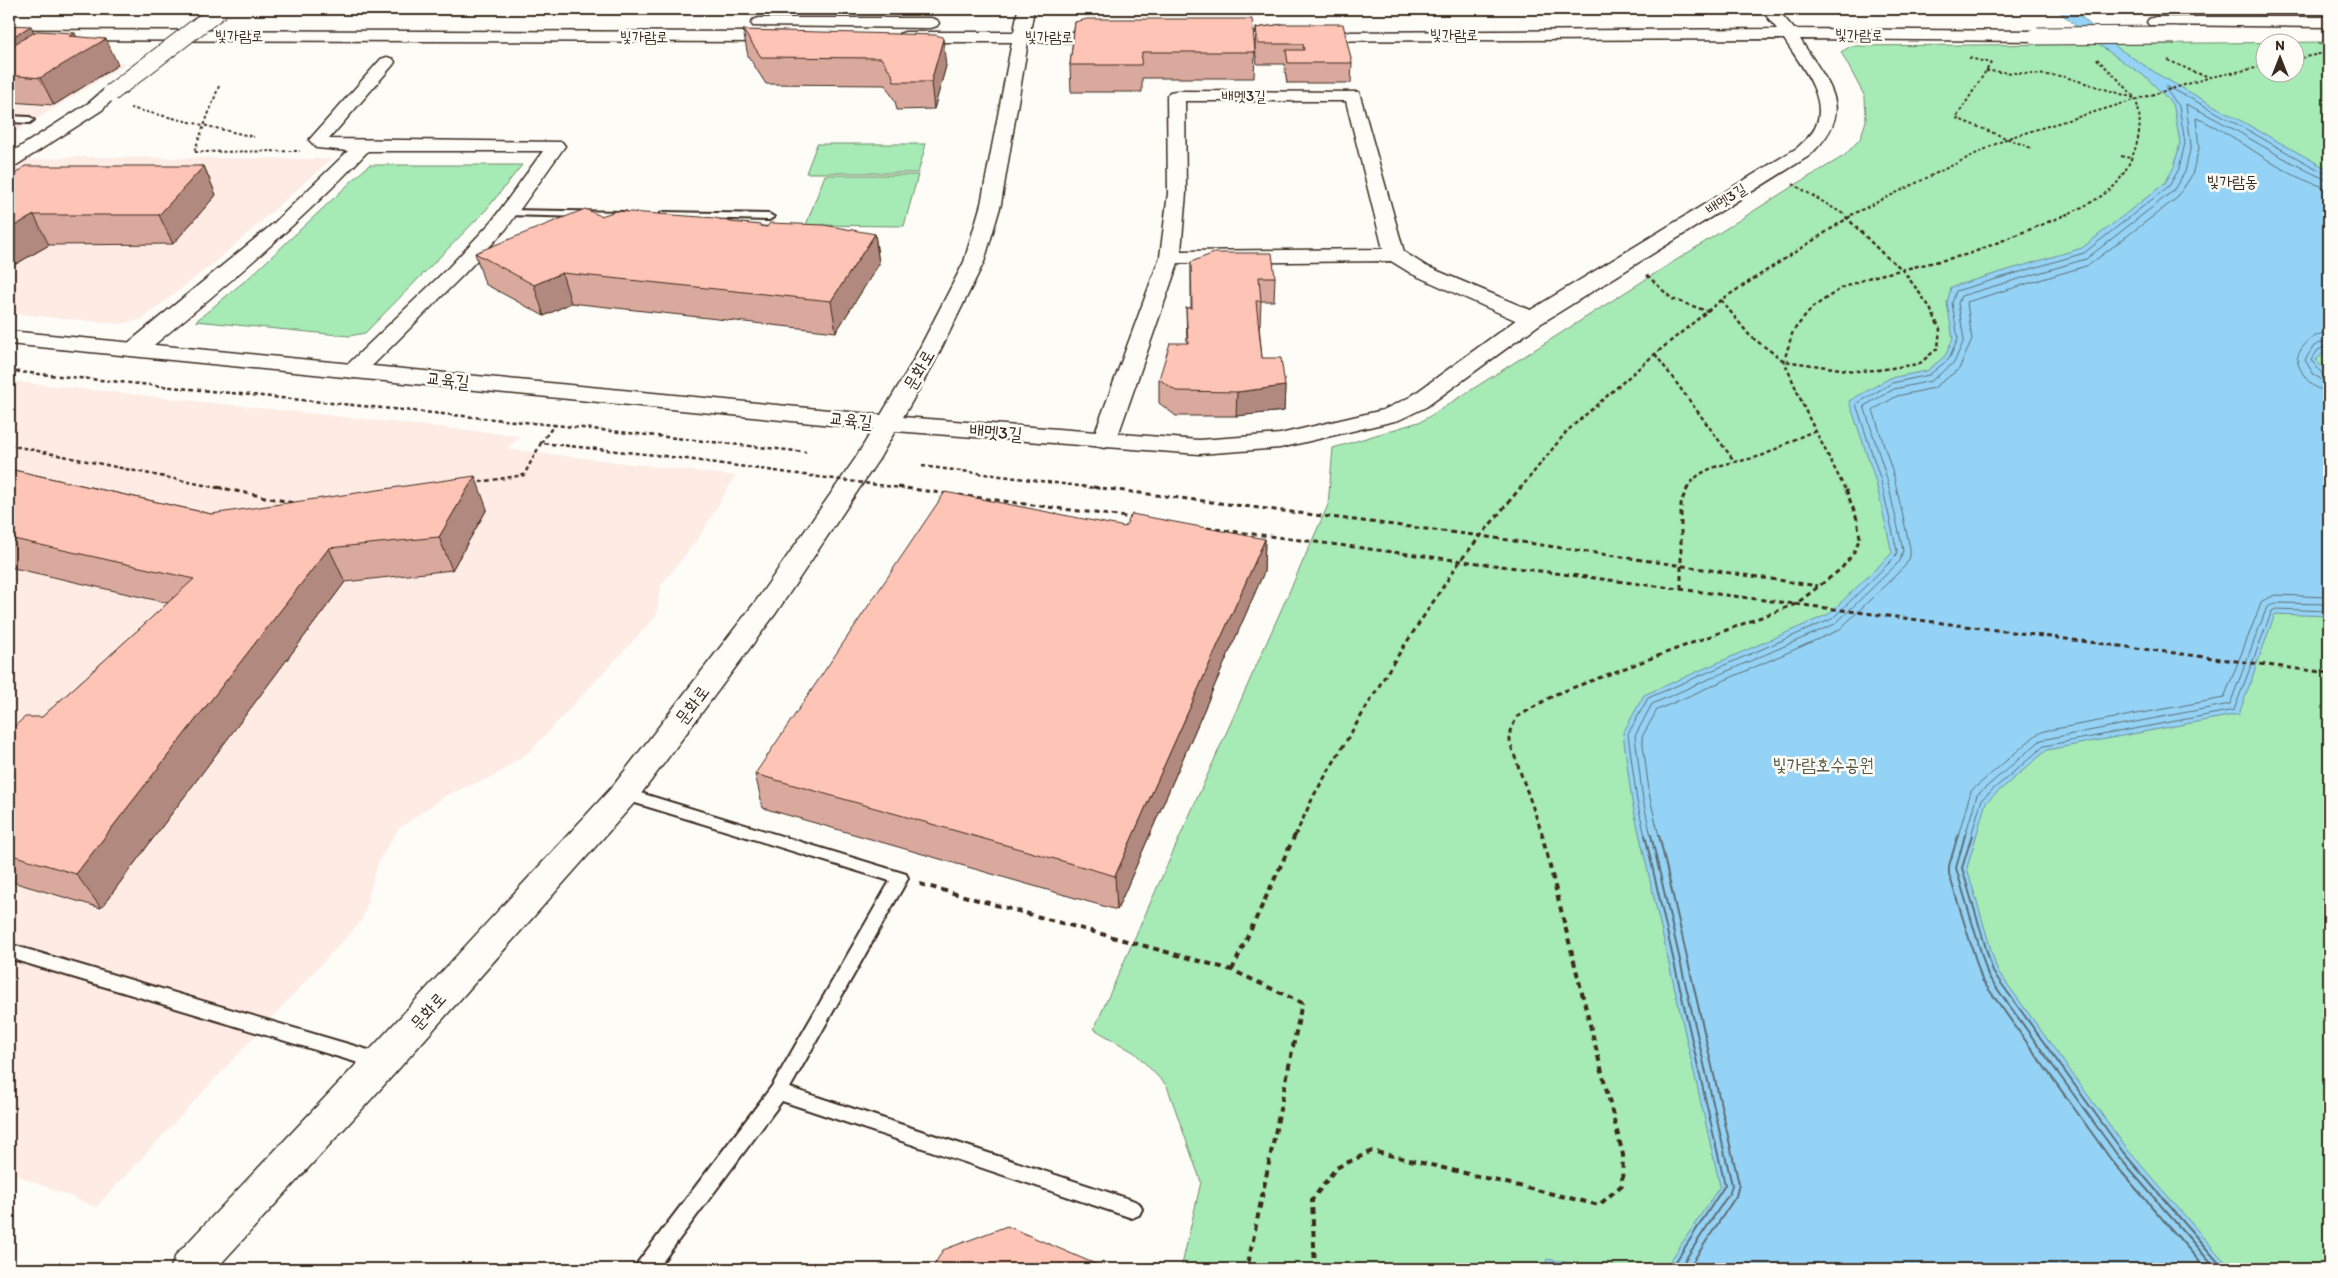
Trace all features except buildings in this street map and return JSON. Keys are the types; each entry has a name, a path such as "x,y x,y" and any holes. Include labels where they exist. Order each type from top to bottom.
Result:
{"street":[{"path":"9,162 108,96 220,9"},
{"name":"배멧3길","path":"888,423 1199,447 1271,442 1337,429 1391,415 1418,402 1532,319 1803,152 1818,138 1825,127 1828,113 1826,95 1784,28 1769,9"},
{"name":"빛가람로","path":"9,20 219,23 1024,23 1117,30"},
{"name":"빛가람로","path":"2032,29 2155,22 2329,22"},
{"name":"빛가람로","path":"9,35 1024,23"},
{"name":"문화로","path":"190,1269 382,1062 624,794 766,607 862,467 946,320 974,262 991,204 1024,23"},
{"name":"빛가람로","path":"1202,29 2032,29 2175,35 2329,34"},
{"path":"354,371 456,271 508,214 556,146 362,146 323,144 318,140 387,62"},
{"name":"배멧3길","path":"1104,441 1170,257 1177,193 1176,96 1353,96 1395,255"},
{"path":"135,349 248,257 304,207 362,146"},
{"path":"1170,257 1395,255 1419,270 1532,319"},
{"name":"교육길","path":"9,337 888,423"}],"lane":[{"path":"9,119 30,120"},
{"path":"508,214 634,215"},
{"path":"653,215 770,216"},
{"path":"624,794 900,878 778,1092 645,1269"},
{"path":"9,951 382,1062"},
{"path":"778,1092 1132,1209"}],"path":[{"path":"2306,58 2329,52"},
{"path":"1963,56 1990,63 1956,118 2031,148"},
{"path":"1315,1269 1312,1200 1336,1168 1372,1151 1599,1205 1622,1185 1624,1154 1541,830 1510,743 1510,731 1517,717 1556,694 1796,604 1841,568 1853,554 1860,538 1857,519 1845,488 1815,431 1784,361 1793,331 1813,307 1842,288 1871,277 1969,254 2035,229 2082,208 2116,184 2130,158 2141,130 2136,99 2098,60 2090,56"},
{"path":"1232,970 1314,795 1391,666 1460,562 1567,431 1655,354 1721,300 1848,217 2008,138 2187,84 2256,68"},
{"path":"1986,71 2062,76 2136,99"},
{"path":"219,86 194,152 300,151"},
{"path":"108,96 124,100 124,106 254,137"},
{"path":"2121,156 2130,158"},
{"path":"1721,300 1750,336 1784,361 1855,371 1878,370 1920,364 1938,348 1940,329 1929,306 1902,269 1883,254 1848,217 1788,181"},
{"path":"1643,272 1672,299 1708,311"},
{"path":"1655,354 1735,462"},
{"path":"9,371 806,452"},
{"path":"469,484 524,475 541,443 554,425"},
{"path":"1680,589 1681,502 1691,480 1718,465 1765,454 1794,438 1815,431"},
{"path":"541,443 664,456 1138,519"},
{"path":"9,445 299,504"},
{"path":"922,466 1481,536 1680,567 1819,586"},
{"path":"1206,528 2329,673"},
{"path":"900,878 1232,970 1302,1004 1247,1269"}],"shaded area":[{"path":"9,58 127,63 9,136"},
{"path":"75,157 331,159 220,258 142,319 120,324 9,313 9,168 27,160"},
{"path":"9,381 520,436 506,449 735,476 700,536 661,585 656,616 531,750 496,775 448,794 399,828 378,862 362,920 96,1207 9,1172"}],"green space":[{"name":"빛가람호수공원","path":"2306,42 2329,42 2329,1269 1181,1269 1201,1182 1167,1086 1135,1053 1094,1029 1328,505 1333,448 1422,421 1790,188 1844,156 1860,139 1866,121 1865,97 1841,52 1851,46 2256,43 2256,82 2306,82"},
{"path":"817,144 926,144 918,173 806,173"},
{"path":"369,165 522,165 486,210 365,333 349,336 196,321 252,275"},
{"path":"825,175 918,175 904,226 806,225"}],"water":[{"path":"2056,9 2073,9 2110,43 2159,75 2329,170 2329,349 2316,360 2329,375 2329,616 2275,614 2239,714 2047,750 1986,802 1967,868 1997,970 2127,1149 2231,1269 1665,1269 1720,1186 1632,802 1623,733 1644,695 1829,614 1892,553 1876,482 1849,401 1890,378 1927,371 1945,356 1953,339 1947,303 1951,287 2082,248 2165,183 2174,167 2180,143 2174,108 2169,100 2147,78 2096,43"},
{"path":"1547,1259 1607,1269 1544,1269"}],"district":[{"name":"빛가람동","path":"2232,181"}]}
